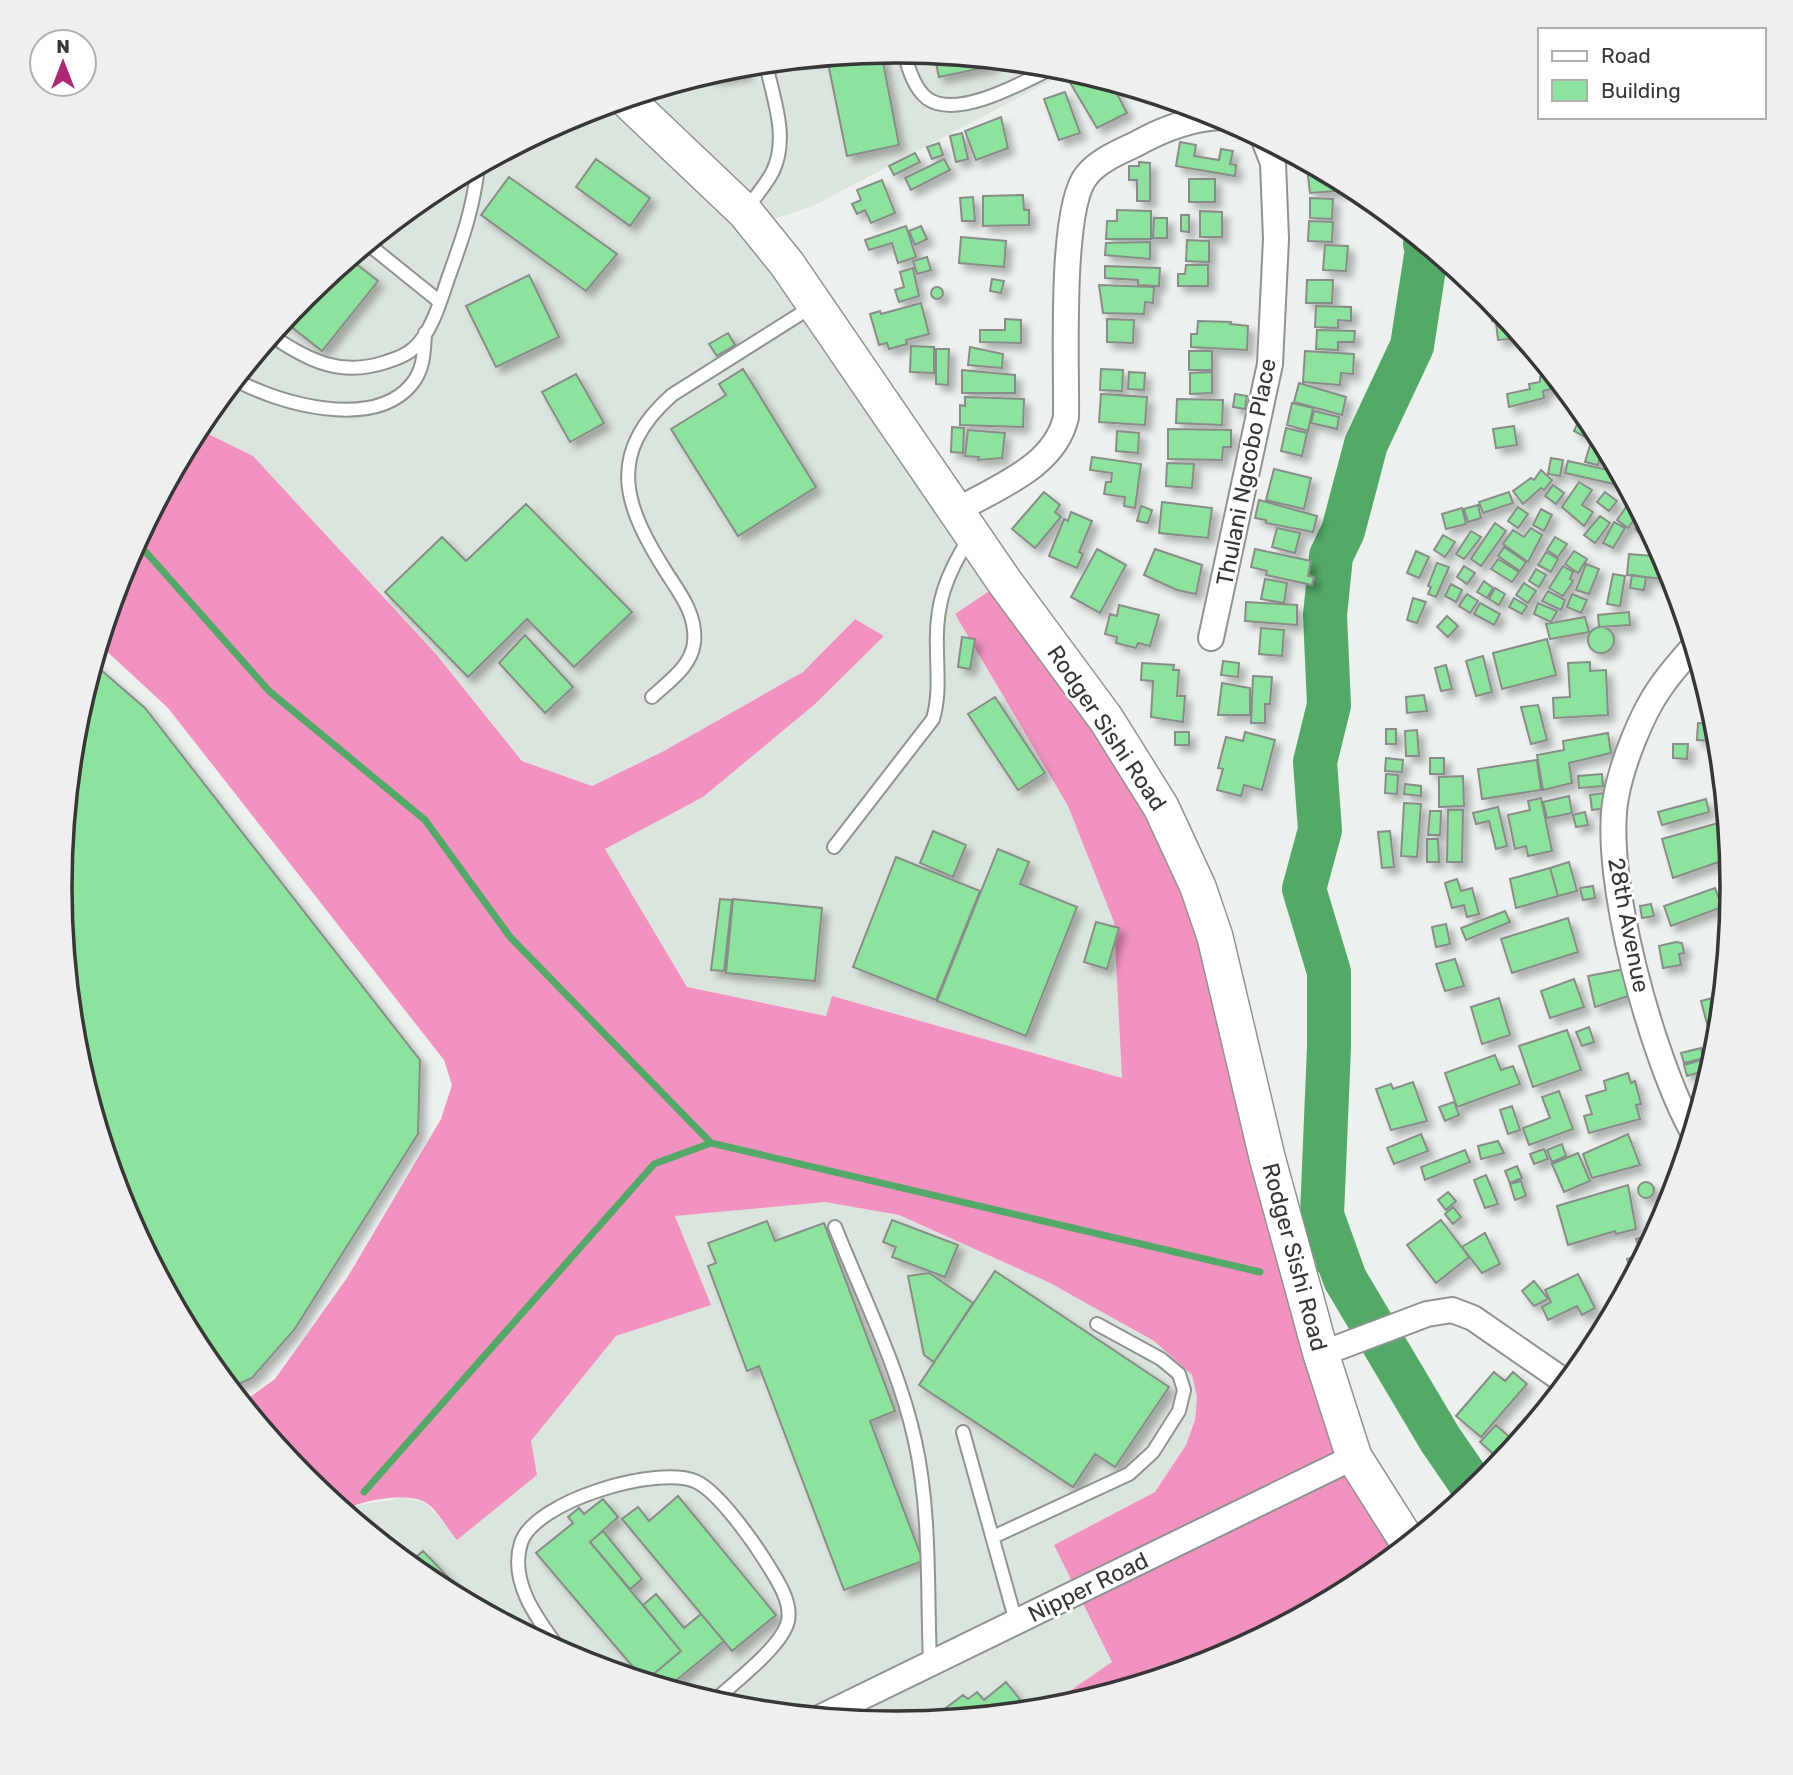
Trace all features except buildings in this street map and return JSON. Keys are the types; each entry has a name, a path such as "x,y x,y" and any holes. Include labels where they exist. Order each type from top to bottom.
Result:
{"street":[{"name":"Rodger Sishi Road","path":"634,106 745,212 816,304 964,522 1144,776 1177,838 1214,937 1267,1157 1335,1349 1354,1457 1404,1537"},
{"path":"964,522 1037,464 1053,449 1062,433 1066,417 1071,212 1086,175 1102,162 1157,133 1197,120"},
{"name":"Thulani Ngcobo Place","path":"1211,638 1270,364 1275,226 1273,163 1269,152"},
{"name":"28th Avenue","path":"1687,654 1658,689 1630,750 1616,797 1613,840 1616,873 1639,984 1666,1075 1687,1120"},
{"path":"1335,1349 1427,1314 1452,1310 1473,1318 1559,1378"},
{"name":"Nipper Road","path":"836,1709 1354,1457"}],"lane":[{"path":"908,63 916,86 936,103 964,103 995,96 1037,76"},
{"path":"745,212 773,172 781,149 768,74"},
{"path":"280,341 306,359 348,370 372,367 398,358 415,347 426,332 440,302 472,211 477,178"},
{"path":"375,250 440,302"},
{"path":"652,697 685,666 694,645 689,606 638,526 628,491 629,461 639,431 653,411 672,395 816,304"},
{"path":"244,384 279,399 309,407 339,409 392,399 411,385 422,366 426,332"},
{"path":"834,847 933,719 937,706 936,647 943,586 964,522"},
{"path":"835,1227 902,1394 915,1442 924,1506 930,1663"},
{"path":"993,1537 1129,1474 1153,1452 1179,1411 1184,1390 1179,1374 1161,1359 1097,1324"},
{"path":"963,1432 1016,1622"},
{"path":"548,1634 520,1580 521,1541 539,1521 584,1492 675,1478 696,1482 710,1493 759,1550 778,1581 787,1603 788,1620 781,1638 723,1693"}],"shaded area":[{"path":"897,63 1004,70 1055,79 813,206 756,225 1004,581 955,614 1068,806 1114,922 1123,1078 832,996 827,1016 687,987 604,848 703,797 814,705 884,636 854,619 803,672 662,752 592,786 523,761 436,654 253,456 208,434 242,386 313,304 395,233 438,202 484,173 532,148 631,107 683,91 789,70"},
{"path":"208,434 253,456 436,654 522,761 592,786 662,752 803,672 855,619 884,636 814,705 703,797 605,849 687,987 826,1016 832,996 1122,1078 1114,922 1068,806 955,614 1004,581 1177,837 1302,1297 1403,1537 1309,1602 1261,1627 1162,1668 1065,1694 1112,1662 1054,1545 1155,1492 1186,1445 1195,1420 1197,1397 1192,1375 1154,1341 1050,1283 899,1215 825,1202 675,1216 711,1305 616,1336 531,1441 537,1475 457,1540 438,1514 425,1502 417,1499 383,1499 352,1507 313,1471 249,1398 275,1379 347,1278 441,1119 452,1085 444,1060 168,708 107,651 135,572 157,523 182,475"},
{"path":"825,1202 899,1215 1050,1283 1154,1341 1192,1375 1197,1397 1195,1420 1186,1445 1155,1492 1055,1545 1112,1662 1065,1694 1004,1705 950,1710 843,1710 736,1696 631,1668 532,1627 484,1602 438,1573 352,1506 405,1498 426,1503 458,1540 531,1441 616,1336 710,1305 675,1216"}],"waterway":[{"path":"1426,256 1412,346 1366,444 1343,531 1331,556 1325,615 1329,705 1315,762 1320,830 1304,889 1329,972 1329,1047 1322,1215 1345,1279 1440,1439 1469,1481"},
{"path":"145,551 269,691 425,820 510,937 711,1143"},
{"path":"364,1492 654,1164 711,1143 1260,1272"},
{"path":"1318,1268 1345,1279"}]}
